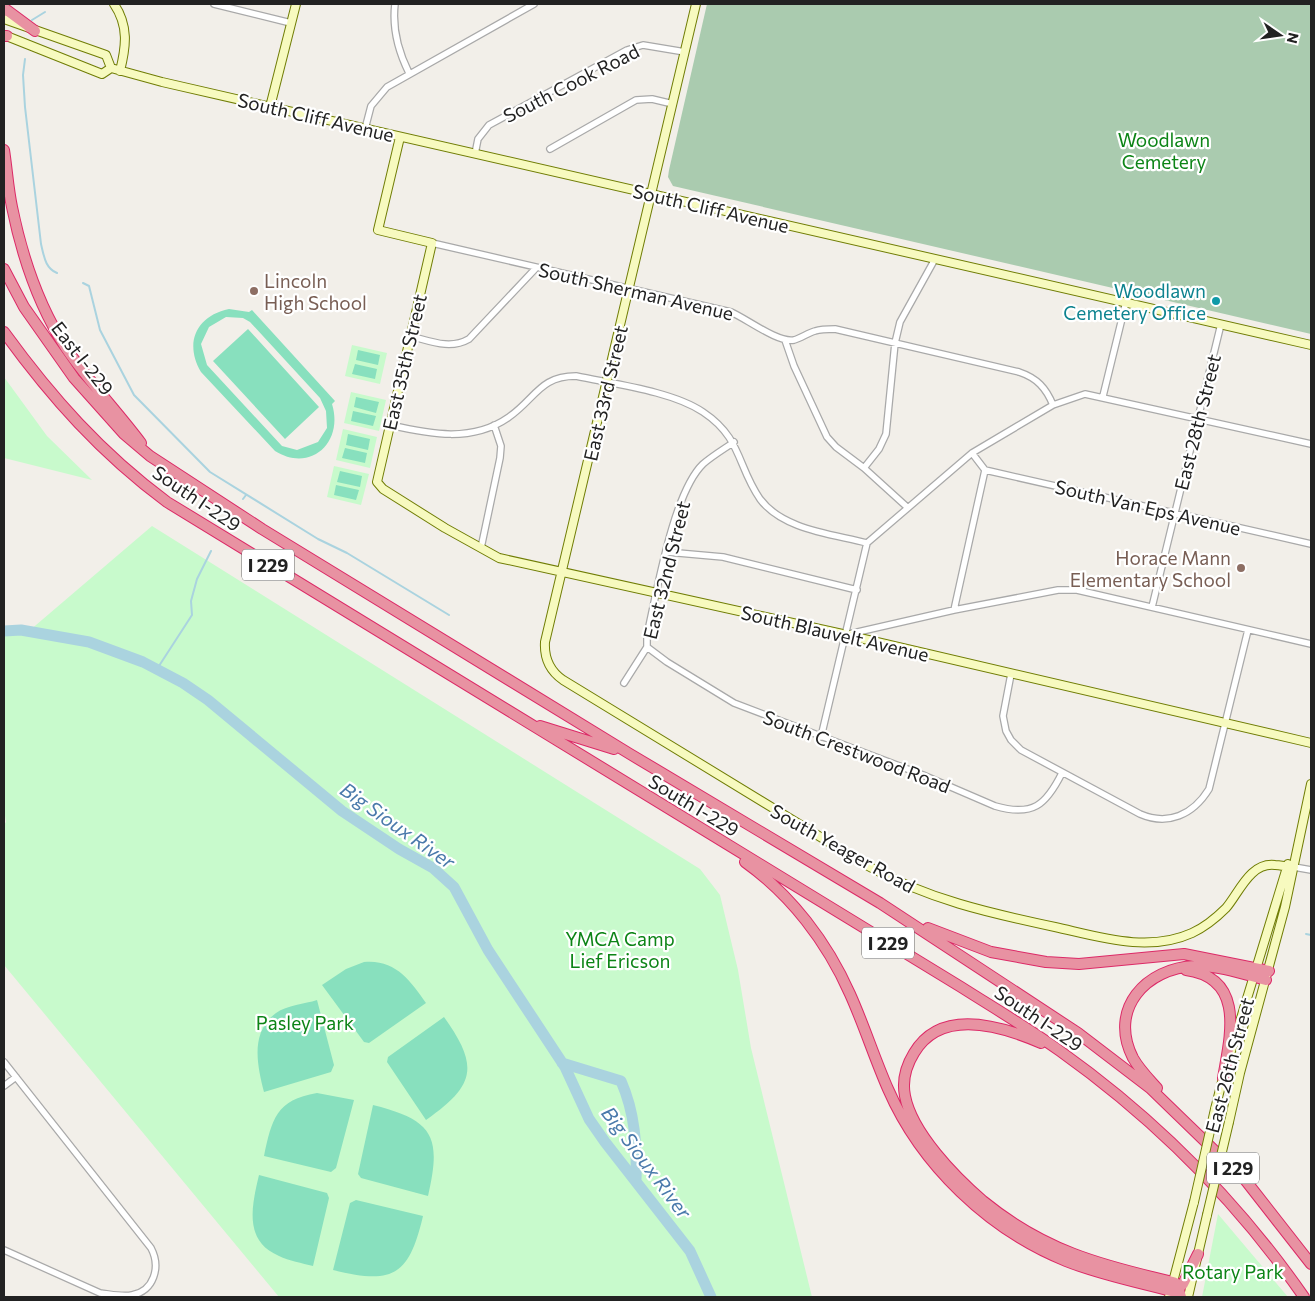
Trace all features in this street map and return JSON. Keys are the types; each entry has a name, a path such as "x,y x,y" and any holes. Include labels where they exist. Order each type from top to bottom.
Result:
{"highway":[{"path":"4,8 35,31"},
{"path":"4,150 12,206 28,269 51,321 66,347 92,384 150,456"},
{"name":"East I-229","path":"4,269 24,307 74,378 124,434 150,456"},
{"name":"I 229","path":"4,324 37,376"},
{"path":"4,332 37,376"},
{"name":"South I-229","path":"37,376 59,404 92,439 127,471 167,502 1026,1028 1085,1069 1152,1125 1204,1176 1257,1235 1304,1297"},
{"name":"South I-229","path":"150,456 262,529 630,754 880,903 1078,1033 1150,1088 1255,1191 1311,1264"},
{"path":"526,722 630,754"},
{"path":"687,821 766,878 792,904 818,937 851,995 895,1104 914,1136 952,1184 998,1223 1049,1254 1097,1272 1172,1292"},
{"path":"880,903 953,939 991,952 1028,959 1080,964 1184,954 1268,976"},
{"path":"1190,1127 1134,1059 1127,1034 1128,1014 1135,995 1147,982 1170,970 1204,966 1255,972"},
{"path":"1170,970 1191,971 1206,976 1220,989 1229,1002 1232,1028 1223,1078"},
{"path":"1085,1069 1041,1044 1018,1034 983,1025 958,1024 931,1034 917,1048 908,1064 904,1088 911,1115 928,1141 952,1172 997,1212 1030,1234 1082,1259 1172,1292"},
{"path":"1172,1292 1198,1254"}],"street":[{"path":"114,4 124,26 126,47 120,71"},
{"path":"214,4 291,23"},
{"path":"270,107 296,4"},
{"path":"394,4 395,33 402,60 409,73"},
{"path":"365,129 371,106 379,95 409,73 534,4"},
{"name":"East 33rd Street","path":"549,664 545,642 696,4"},
{"name":"South Cliff Avenue","path":"4,19 106,55 111,68"},
{"name":"South Cliff Avenue","path":"5,36 102,74 111,68"},
{"name":"South Cook Road","path":"475,154 478,139 489,125 627,50 643,45 685,52"},
{"name":"South Cliff Avenue","path":"111,68 365,129 1311,345"},
{"path":"550,149 636,100 652,99 673,104"},
{"name":"South Sherman Avenue","path":"400,137 378,230 629,291 730,312 746,318 771,335 785,340"},
{"name":"East 35th Street","path":"377,482 432,243"},
{"path":"864,468 879,449 886,434 895,344 906,309 935,259"},
{"path":"410,336 447,345 462,343 469,339 536,268"},
{"path":"1103,396 1126,302"},
{"name":"East 28th Street","path":"1152,607 1221,324"},
{"path":"907,507 864,468 836,447 827,436 794,366 785,340 794,340 816,330 835,329 1028,375 1043,386 1052,405"},
{"path":"390,424 431,434 449,435 494,425 524,406 548,382 560,376 576,376 680,400 703,412 720,426 734,442 750,482 761,500 772,510 799,525 867,543"},
{"path":"821,737 847,635 867,543 972,453 1052,405 1085,394 1103,396 1311,444"},
{"path":"481,548 500,458 501,446 494,425"},
{"name":"East 32nd Street","path":"624,684 647,647 647,635 678,508 690,480 702,464 734,442"},
{"path":"954,610 985,470 972,453"},
{"name":"South Van Eps Avenue","path":"985,470 1311,544"},
{"name":"South Blauvelt Avenue","path":"377,482 383,489 499,558 847,635 1311,743"},
{"path":"667,552 723,557 857,590"},
{"path":"847,635 954,610 1058,590 1078,590 1311,644"},
{"path":"1010,674 1003,716 1006,731 1021,750 1140,814 1150,818 1173,819 1197,806 1209,789 1248,630"},
{"name":"South Crestwood Road","path":"647,647 667,662 734,703 1007,810 1026,811 1042,804 1053,792 1062,773"},
{"name":"South Yeager Road","path":"549,664 563,680 860,861 917,890 968,908 1118,940 1156,942 1173,939 1193,932 1212,921 1227,906 1248,877 1257,870 1275,864 1290,867"},
{"name":"East 26th Street","path":"1172,1292 1223,1078 1255,972 1290,867 1311,784"},
{"path":"1290,867 1311,870"},
{"name":"East 26th Street","path":"1188,1297 1240,1073 1268,976 1290,867"},
{"path":"4,1062 151,1248 156,1263 154,1279 146,1288 130,1296 100,1292 4,1250"},
{"path":"4,1086 16,1077"}],"green space":[{"name":"Woodlawn Cemetery","path":"707,4 1311,4 1311,334 673,186 668,177 669,170"},
{"path":"229,309 249,312 252,310 335,401 332,404 333,431 328,442 321,450 312,456 300,458 288,457 275,451 201,372 194,351 196,332 201,324 218,313","holes":["226,317 243,318 250,322 320,398 326,411 327,428 318,442 297,450 282,446 207,365 201,344 209,327"]},
{"path":"248,329 319,407 285,439 213,361"},
{"path":"352,345 387,353 380,384 345,376"},
{"path":"358,350 380,355 378,365 356,360"},
{"path":"355,364 377,369 375,379 352,374"},
{"path":"4,377 47,436 92,480 4,458"},
{"path":"351,392 386,400 379,431 344,423"},
{"path":"356,397 379,402 376,413 354,407"},
{"path":"353,411 376,416 373,426 351,421"},
{"path":"343,429 377,437 370,468 336,460"},
{"path":"348,434 370,439 368,450 346,445"},
{"path":"345,448 367,453 365,463 342,458"},
{"path":"334,466 369,474 361,505 327,497"},
{"path":"340,471 362,476 360,487 337,482"},
{"path":"336,485 359,490 356,500 334,495"},
{"name":"Pasley Park","path":"152,526 700,869 720,895 738,970 751,1048 812,1297 279,1297 4,965 4,825 6,822 4,809 4,631 29,631"},
{"path":"364,962 385,964 401,973 414,986 426,1003 369,1043 364,1042 322,985 346,969"},
{"path":"317,1000 334,1065 331,1072 264,1092 258,1060 259,1039 262,1030 268,1021 280,1010"},
{"path":"444,1017 463,1049 467,1062 467,1074 463,1085 455,1096 443,1108 426,1120 387,1062 388,1057"},
{"path":"317,1093 354,1100 336,1168 331,1172 264,1156 273,1122 278,1113 284,1106 293,1101 303,1096"},
{"path":"373,1105 409,1117 428,1134 433,1145 434,1159 428,1196 361,1178 358,1174"},
{"path":"259,1175 327,1193 329,1198 313,1266 279,1256 260,1241 255,1232 253,1221 254,1198"},
{"path":"356,1200 423,1216 418,1236 411,1252 404,1263 395,1271 384,1275 370,1276 333,1270 350,1203"},
{"name":"Rotary Park","path":"1218,1214 1288,1297 1202,1297"}],"waterway":[{"path":"32,20 45,12"},
{"path":"25,59 23,75 25,107 41,244 47,265 57,273"},
{"path":"83,283 89,286 100,330 134,395 210,472 318,539 347,553 449,615"},
{"path":"243,499 246,495"},
{"path":"157,669 192,615 191,601 197,579 211,551"},
{"name":"Big Sioux River","path":"4,631 21,630 89,642 143,662 183,683 208,700 342,811 399,849 433,868 454,887 488,950 565,1067 589,1119 690,1251 711,1297"},
{"path":"1306,934 1311,935"},
{"path":"562,1063 621,1081 626,1093 634,1129 636,1180"}],"place":[{"name":"Lincoln High School","path":"254,291"},
{"name":"Woodlawn Cemetery Office","path":"1216,301"},
{"name":"Horace Mann Elementary School","path":"1241,568"}],"park label":[{"name":"YMCA Camp Lief Ericson","path":"620,949"}]}
